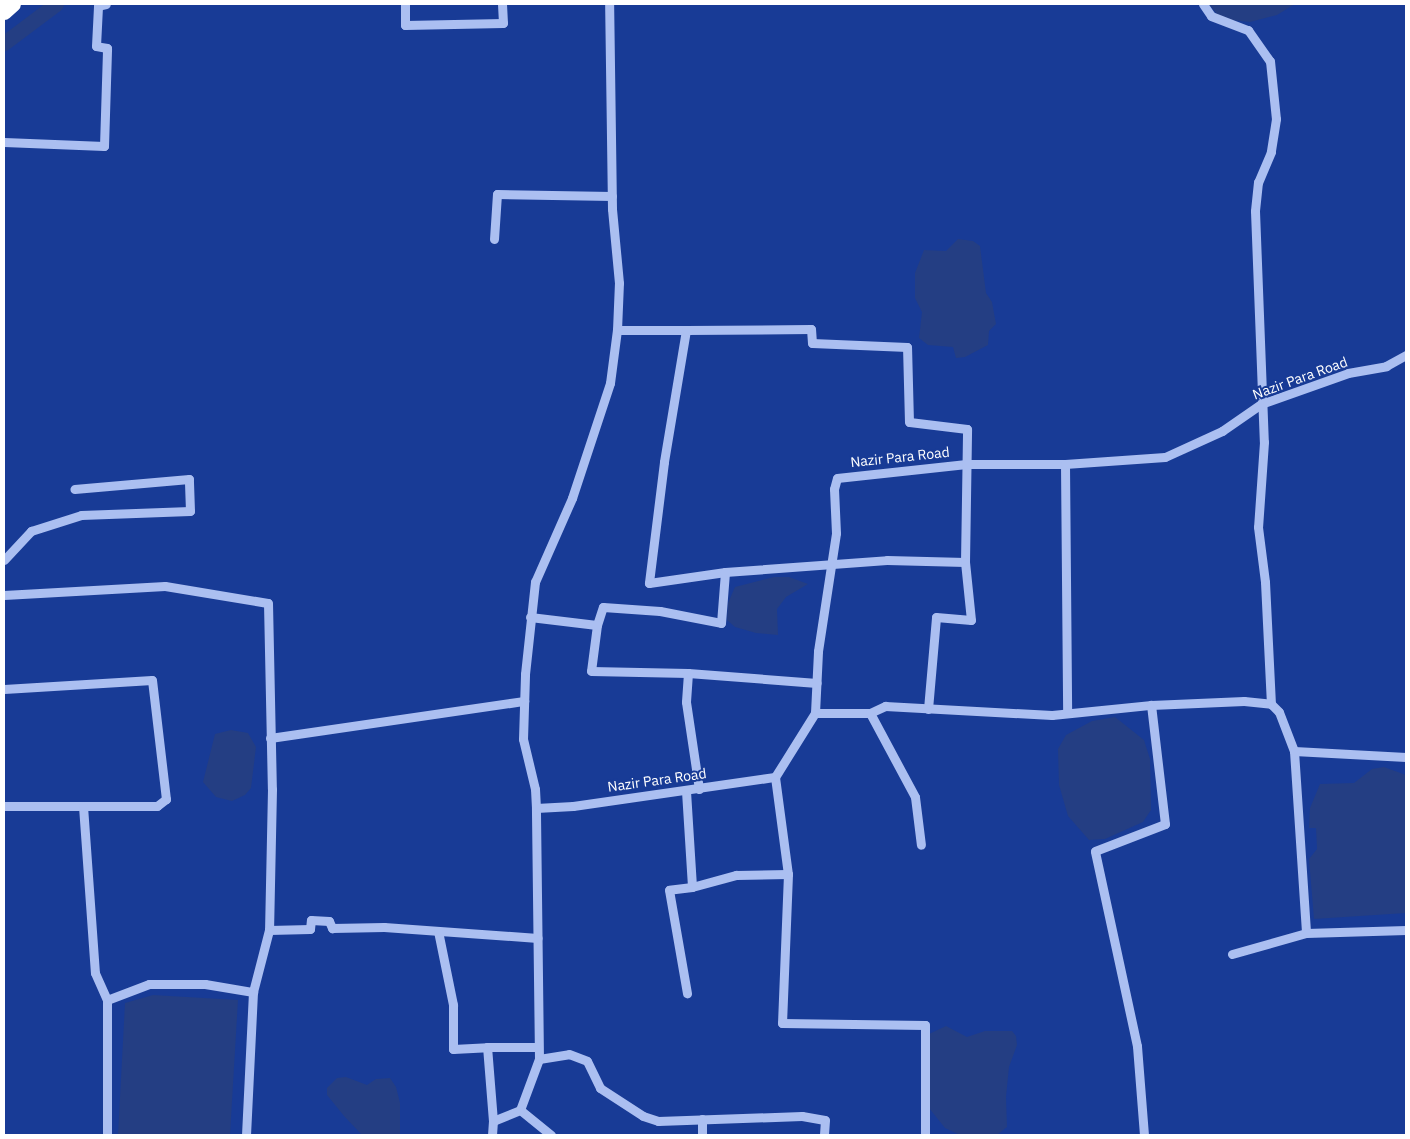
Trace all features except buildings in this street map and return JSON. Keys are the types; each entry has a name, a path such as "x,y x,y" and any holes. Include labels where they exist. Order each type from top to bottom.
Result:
{"highway":[{"path":"4,12 13,4"}],"street":[{"path":"4,142 104,146 107,48 96,46 98,6 106,4"},
{"path":"405,4 405,25 503,23 502,4"},
{"path":"493,1121 520,1110 539,1059 536,808 535,789 523,740 530,617 535,582 572,498 610,383 617,330 619,283 612,196 610,4"},
{"path":"1203,4 1211,16 1248,30 1270,61 1276,119 1271,152 1258,182 1255,211 1261,404 1264,442 1258,527 1265,582 1271,704"},
{"path":"494,239 498,194 612,196"},
{"path":"617,330 811,330 812,343 907,347 909,422 967,428 965,562 971,620 936,617 928,709"},
{"path":"686,330 664,462 649,583 725,572 887,560 965,562"},
{"name":"Nazir Para Road","path":"536,808 686,791 775,777 815,713 818,650 836,533 834,489 837,478 966,464 1065,464 1165,456 1222,431 1261,404 1348,373 1386,366 1406,355"},
{"path":"1065,464 1067,711"},
{"path":"4,560 31,531 81,515 190,511 189,479 74,489"},
{"path":"725,572 721,623 660,610 603,607 597,625 591,671 688,673 817,683"},
{"path":"4,596 165,586 268,603 270,738 269,930 253,992 246,1135"},
{"path":"530,617 597,625"},
{"path":"688,673 686,702 699,789"},
{"path":"4,689 152,680 166,799 157,806 4,806"},
{"path":"270,738 524,701"},
{"path":"815,713 870,713 885,706 1052,715 1067,711 1151,705 1244,701 1271,704 1279,712 1294,751 1306,934"},
{"path":"1144,1135 1137,1046 1095,851 1165,824 1151,705"},
{"path":"870,713 915,797 921,845"},
{"path":"1294,751 1406,757"},
{"path":"775,777 788,874 782,1023 925,1025 925,1135"},
{"path":"686,791 692,887"},
{"path":"83,806 95,973 107,1000 107,1135"},
{"path":"687,994 669,890 692,887 736,875 788,874"},
{"path":"269,930 310,929 311,920 328,921 332,928 438,931 538,938"},
{"path":"1232,954 1306,934 1406,930"},
{"path":"438,931 453,1005 453,1050 487,1047 538,1047"},
{"path":"107,1000 149,984 205,984 253,992"},
{"path":"487,1047 493,1121 492,1135"},
{"path":"539,1059 569,1054 587,1061 600,1088 643,1116 658,1121 802,1116 825,1120 824,1135"},
{"path":"520,1110 550,1135"},
{"path":"702,1119 702,1135"}],"water":[{"path":"1209,4 1295,4 1277,15 1250,22 1221,19"},
{"path":"958,239 973,241 980,246 986,293 992,302 996,324 989,331 988,345 965,357 956,358 953,347 928,345 919,338 922,312 915,298 915,273 924,250 946,251"},
{"path":"774,577 789,577 808,584 786,597 777,609 778,635 756,633 735,627 727,620 728,603 735,587"},
{"path":"1115,717 1144,740 1150,759 1151,810 1143,822 1105,839 1089,840 1068,816 1059,785 1058,749 1066,735 1092,721"},
{"path":"231,730 248,733 256,747 251,788 245,795 232,801 216,797 203,782 215,734"},
{"path":"1384,767 1406,775 1406,913 1314,919 1309,859 1317,849 1316,828 1309,828 1310,808 1320,784 1354,783 1372,769"},
{"path":"153,995 238,1000 230,1135 118,1135 125,1003"},
{"path":"946,1026 967,1037 985,1031 1012,1031 1016,1036 1017,1045 1009,1067 1006,1097 1007,1127 997,1135 960,1135 945,1128 929,1108 929,1034"},
{"path":"346,1077 367,1085 376,1079 390,1078 396,1087 400,1103 400,1135 362,1135 344,1116 327,1095 327,1088 337,1078"}],"waterway":[{"path":"4,43 56,4"}]}
